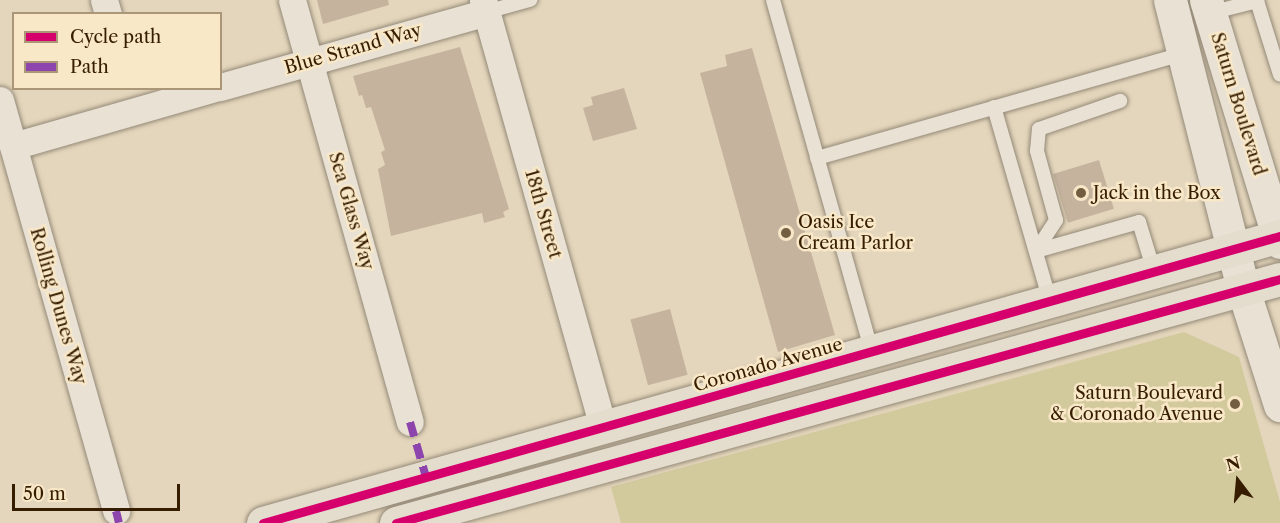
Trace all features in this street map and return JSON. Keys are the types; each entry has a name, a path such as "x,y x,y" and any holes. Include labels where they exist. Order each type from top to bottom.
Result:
{"main road":[{"path":"1170,0 1243,289 1280,405"},
{"name":"Saturn Boulevard","path":"1208,7 1279,238"},
{"name":"Coronado Avenue","path":"263,523 872,353 1233,248 1279,238"},
{"path":"396,523 613,461 1280,279"},
{"path":"603,428 613,461"}],"street":[{"name":"Sea Glass Way","path":"292,0 410,422"},
{"name":"Blue Strand Way","path":"222,86 309,62 484,6"},
{"name":"18th Street","path":"484,6 603,428"},
{"path":"13,146 132,100 201,90"},
{"name":"Rolling Dunes Way","path":"0,100 116,511"}],"lane":[{"path":"484,6 530,0"},
{"path":"773,0 872,353"},
{"path":"1208,7 1258,0 1280,75"},
{"path":"817,158 1182,54"},
{"path":"1036,250 1056,220 1037,151 1039,129 1120,101"},
{"path":"994,107 1050,301"},
{"path":"1036,250 1139,222 1154,271"}],"shaded area":[{"path":"1184,332 1239,357 1280,502 1280,523 621,523 611,487"}],"building":[{"path":"317,0 388,0 389,5 323,24"},
{"path":"460,47 509,209 503,212 505,217 484,223 482,213 391,236 378,169 385,165 381,152 385,150 371,107 366,108 362,95 359,96 353,76"},
{"path":"752,48 835,335 778,352 700,73 727,66 725,55"},
{"path":"624,88 637,129 593,141 583,108 593,105 591,97"},
{"name":"Jack in the Box","path":"1099,160 1114,209 1068,223 1053,174"},
{"path":"670,309 688,375 648,385 630,320"}],"marked path":[{"path":"410,422 426,477"},
{"path":"116,511 119,523"}],"cycle path":[{"path":"263,523 1280,236"},
{"path":"396,523 1280,279"}],"place":[{"name":"Jack in the Box","path":"1081,193"},
{"name":"Oasis Ice Cream Parlor","path":"786,233"},
{"name":"Saturn Boulevard & Coronado Avenue","path":"1235,404"}]}
